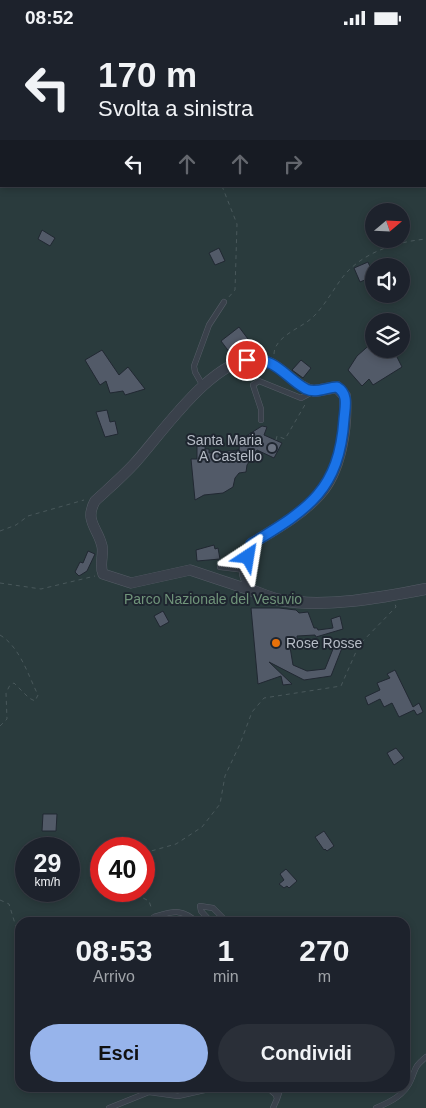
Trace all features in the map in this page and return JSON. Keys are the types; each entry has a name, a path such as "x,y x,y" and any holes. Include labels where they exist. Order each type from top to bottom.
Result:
{"street":[{"path":"250,590 246,570 251,544 289,514 321,493 332,474 343,433 345,400 343,393 337,387 311,395 307,389 275,364 256,359 247,360 224,371 203,387 162,428 134,464 95,501 90,519 102,547 101,569 103,574 130,583 190,570 250,590 278,599 306,603 426,589"}],"lane":[{"path":"203,387 194,366 209,325 224,302"},
{"path":"261,419 262,409 253,385 259,381 301,398 311,395"},
{"path":"220,567 246,570"},
{"path":"206,917 201,911 200,906 213,908 222,917"},
{"path":"154,917 178,911 188,913 192,917"},
{"path":"410,1082 415,1066 426,1057"},
{"path":"109,1108 149,1092 178,1096 196,1092"},
{"path":"274,1092 277,1099"},
{"path":"273,1108 279,1092"},
{"path":"376,1108 402,1092"}],"path":[{"path":"222,187 238,223 236,290 224,302"},
{"path":"275,364 273,351 278,343 314,316 353,265 364,257 390,247 426,239"},
{"path":"276,440 277,436 285,439 311,395"},
{"path":"0,531 37,514 82,500 95,501"},
{"path":"0,583 41,589 103,574"},
{"path":"155,850 176,844 202,827 220,804 225,777 252,712 264,697 342,685 348,666 359,645 396,607 393,601 385,595"},
{"path":"0,635 8,639 38,695 35,701 29,698 14,683 10,685 6,693 7,719 0,726"},
{"path":"0,900 9,904 15,923"},
{"path":"149,902 154,917"}],"green space":[{"name":"Parco Nazionale del Vesuvio","path":"0,187 426,187 426,1108 0,1108"}],"building":[{"path":"42,230 55,238 50,246 38,239"},
{"path":"219,248 225,261 215,265 209,253"},
{"path":"365,263 365,280 360,282 354,268"},
{"path":"239,327 254,347 245,354 233,357 221,341"},
{"path":"365,349 365,358 398,358 402,367 373,385 369,379 362,386 348,370 357,356"},
{"path":"102,350 119,375 128,367 145,389 125,395 123,391 110,393 106,381 100,385 85,360"},
{"path":"301,360 311,368 303,378 292,370"},
{"path":"107,410 110,422 115,421 118,434 105,437 96,412"},
{"path":"262,426 267,427 264,435 282,443 274,458 257,450 247,465 246,472 239,473 235,478 233,487 223,493 204,495 195,500 191,459 197,459 197,445 205,443 205,449 209,449 209,453 239,450 240,440"},
{"path":"214,545 215,549 218,548 220,559 197,561 196,550"},
{"path":"88,551 95,554 87,571 79,576 75,572 80,562 83,563"},
{"name":"Rose Rosse","path":"251,608 279,608 296,610 299,613 308,612 314,628 318,630 333,628 331,619 340,616 343,629 316,637 315,635 297,636 297,644 290,647 293,665 307,671 325,669 335,644 342,648 331,676 304,680 269,662 292,684 283,685 281,676 258,684"},
{"path":"163,611 169,622 160,627 154,616"},
{"path":"395,670 413,707 419,703 423,712 417,715 414,710 399,717 392,703 384,707 380,699 368,705 365,697 380,690 377,683 390,678 387,674"},
{"path":"396,748 404,758 394,765 387,753"},
{"path":"43,814 57,814 56,831 42,831"},
{"path":"324,831 334,846 327,851 324,850 315,837"},
{"path":"286,869 297,881 289,888 287,886 284,888 279,884 284,880 280,874"}],"place":[{"name":"Santa Maria A Castello","path":"272,448"},
{"name":"Rose Rosse","path":"276,643"}],"route":[{"path":"247,360 256,359 275,364 307,389 314,391 337,387 341,389 345,396 343,433 338,457 332,474 321,493 312,502 251,544 248,557"}]}
